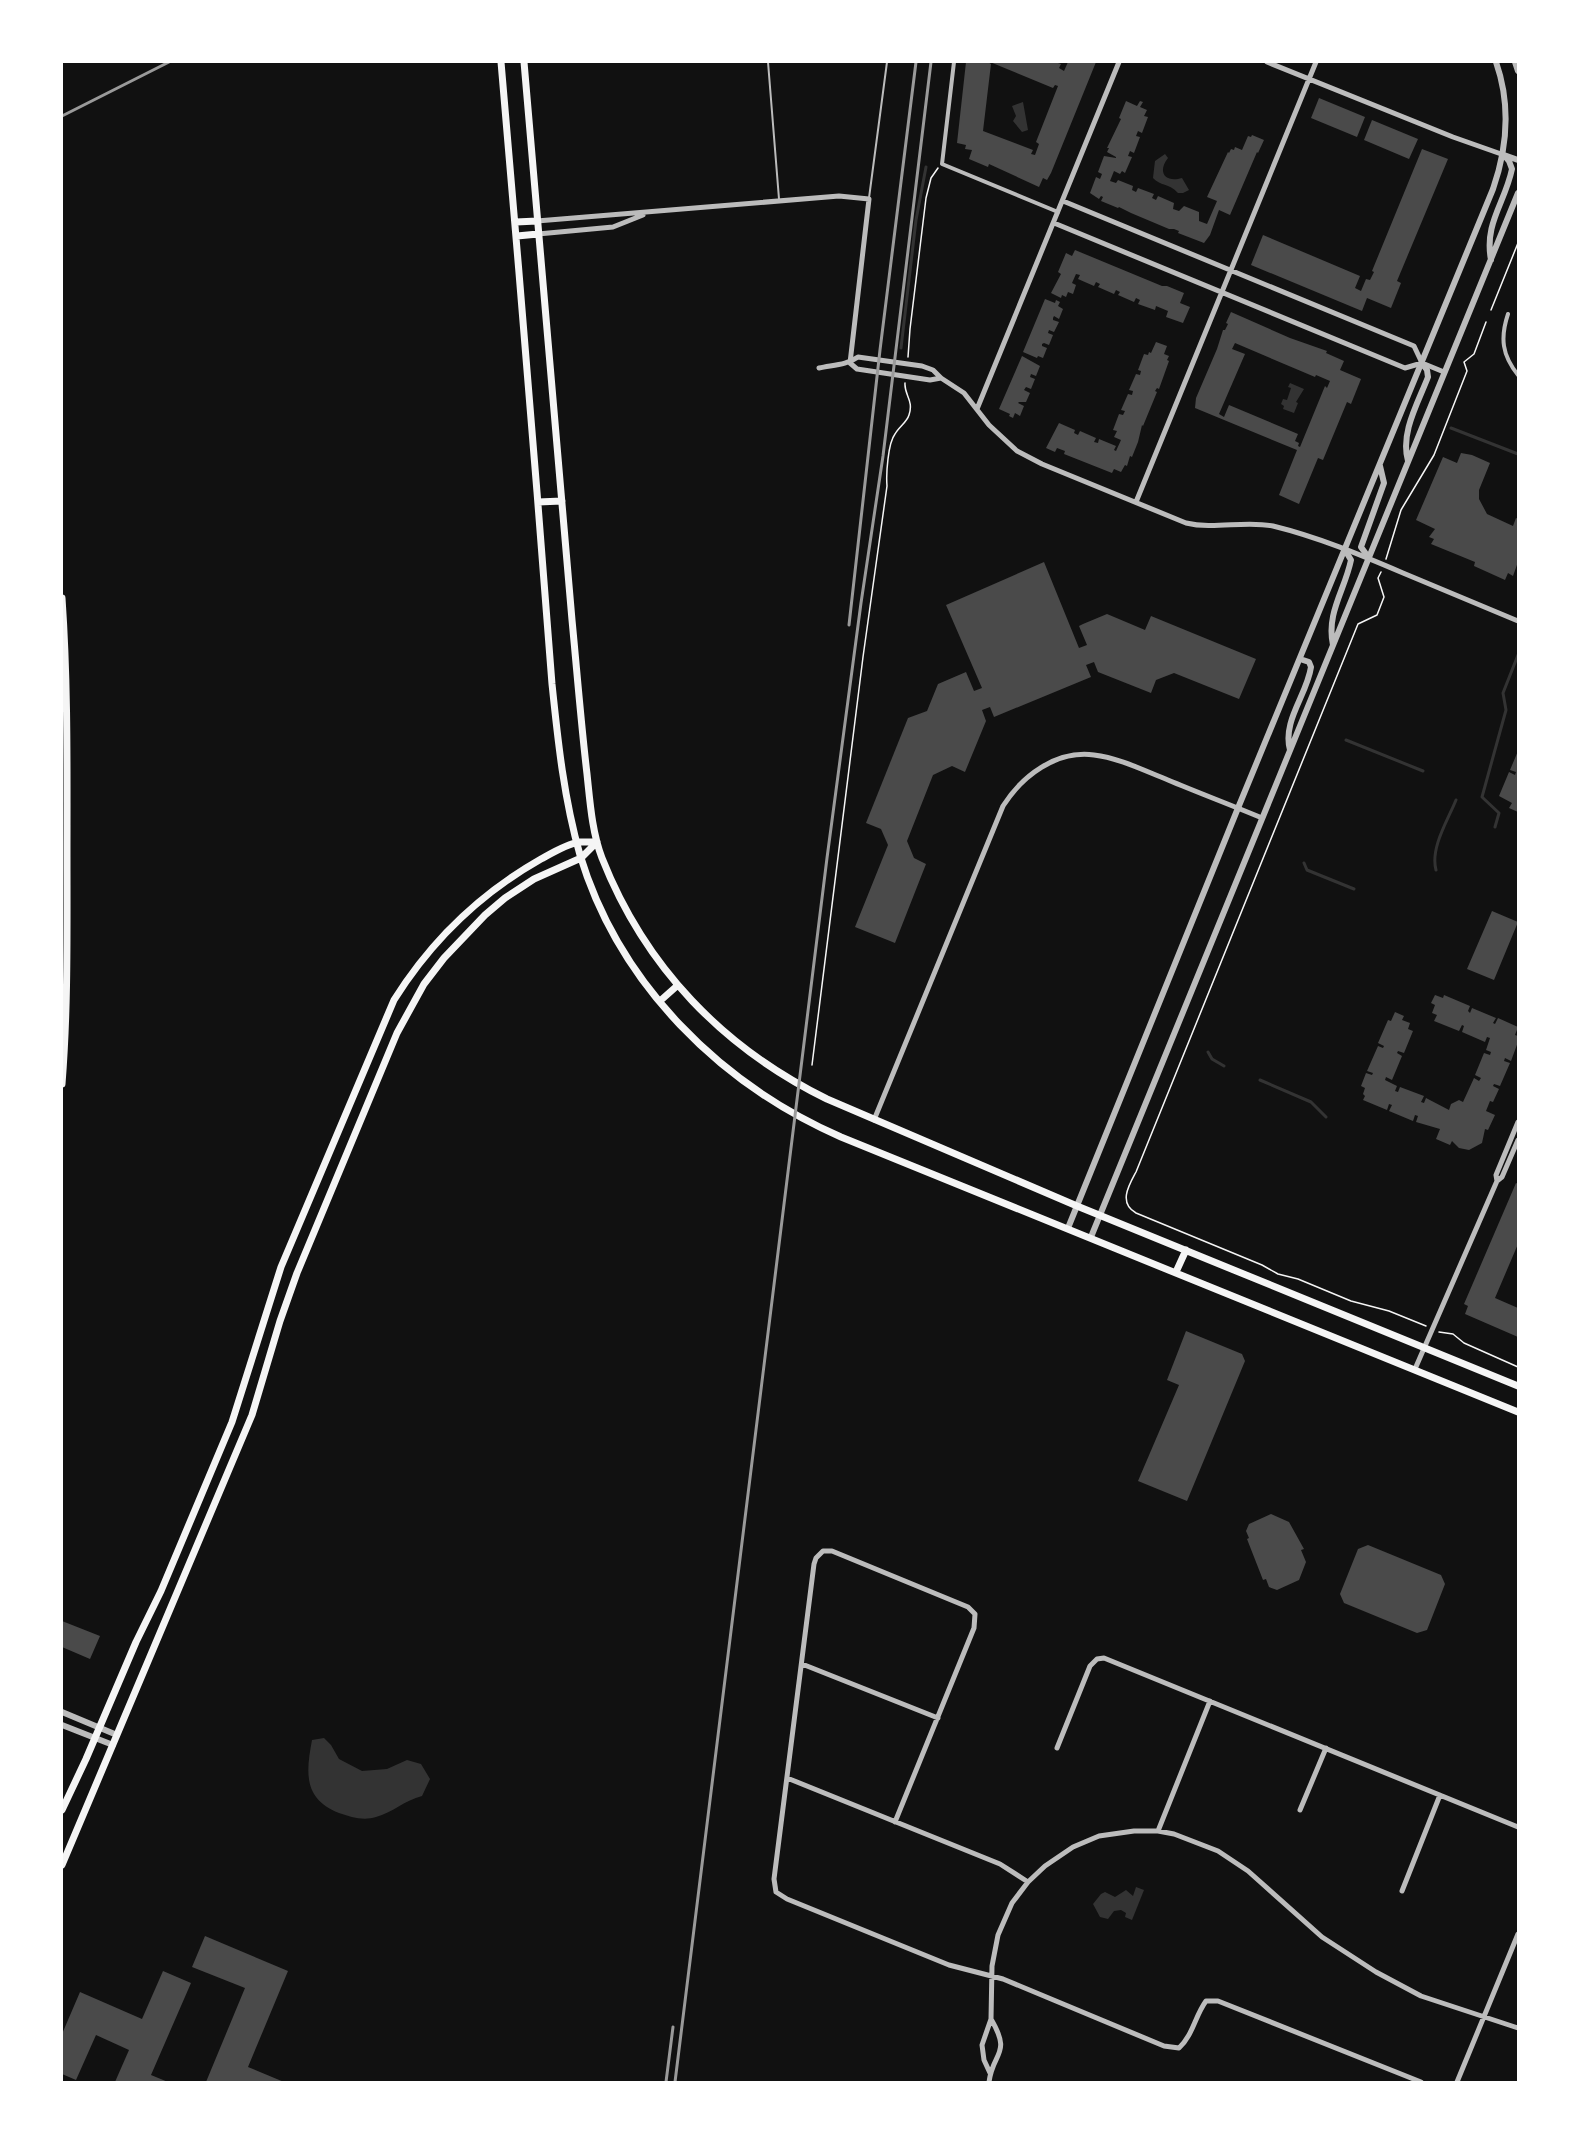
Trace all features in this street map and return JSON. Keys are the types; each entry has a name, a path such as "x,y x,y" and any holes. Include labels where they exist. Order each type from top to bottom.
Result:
{"main road":[{"path":"501,62 558,742 581,858 600,906 637,974 696,1041 719,1062 767,1098 795,1115 841,1137 1518,1412"},
{"path":"525,62 584,752 597,842 619,897 635,926 678,985 729,1036 772,1069 799,1085 874,1120 1077,1206 1518,1386"},
{"path":"516,222 537,221"},
{"path":"517,236 538,234"},
{"path":"538,502 562,501"},
{"path":"62,598 67,719 67,951 62,1084"},
{"path":"62,1810 161,1591 232,1422 270,1300 386,1017 404,985 439,940 464,914 527,867 577,842 597,842"},
{"path":"62,1865 252,1415 286,1301 394,1041 424,984 465,934 505,898 534,879 581,858 597,842"},
{"path":"660,1001 678,985"},
{"path":"294,1239 308,1245"},
{"path":"1176,1272 1185,1250"}],"street":[{"path":"954,62 942,164 1058,212"},
{"path":"977,409 1119,62"},
{"path":"1267,62 1453,137 1518,160"},
{"path":"1136,502 1316,62"},
{"path":"1068,1228 1493,189 1504,155 1507,115 1505,95 1496,62"},
{"path":"1515,62 1518,71"},
{"path":"1491,261 1488,248 1491,225 1512,169 1504,155"},
{"path":"1091,1237 1518,193"},
{"path":"537,221 850,196 869,199 850,363"},
{"path":"1063,201 1414,346 1427,370 1428,377 1406,440 1405,452 1408,461"},
{"path":"538,234 614,227 647,213"},
{"path":"1054,223 1405,368 1422,363 1444,372"},
{"path":"1508,314 1503,332 1504,350 1518,375"},
{"path":"819,368 850,363 858,357 922,366 933,370 964,393 989,425 1017,451 1042,464 1186,523 1202,527 1238,524 1269,525 1309,536 1369,558 1518,621"},
{"path":"850,363 857,369 930,380 941,378"},
{"path":"1369,558 1361,547 1384,483 1380,465"},
{"path":"1333,645 1330,632 1332,616 1351,560 1345,550"},
{"path":"1290,751 1287,739 1293,715 1311,667 1309,662 1300,659"},
{"path":"874,1120 1003,806 1027,777 1037,769 1071,756 1095,755 1132,766 1262,818"},
{"path":"1497,1181 1496,1175 1518,1122"},
{"path":"1415,1369 1497,1181 1502,1177 1518,1140"},
{"path":"895,1822 974,1628 975,1614 968,1607 957,1602 832,1551 823,1551 814,1564 774,1879 776,1892 786,1899 949,1965 990,1975 1164,2046 1179,2048 1187,2040 1206,2001 1218,2001 1421,2082"},
{"path":"1057,1748 1090,1666 1096,1659 1104,1658 1518,1827"},
{"path":"802,1664 938,1718"},
{"path":"1158,1831 1210,1701"},
{"path":"62,1712 117,1734"},
{"path":"62,1725 113,1745"},
{"path":"1300,1810 1326,1748"},
{"path":"788,1778 1000,1864 1028,1882"},
{"path":"1402,1891 1440,1795"},
{"path":"990,2073 984,2060 982,2045 991,2019 990,1975 994,1948 1012,1903 1028,1882 1059,1856 1085,1841 1117,1833 1158,1831 1194,1840 1248,1871 1322,1937 1384,1977 1421,1996 1517,2027"},
{"path":"1456,2082 1518,1934"},
{"path":"989,2082 990,2073 998,2061 1001,2047 999,2032 991,2019"}],"lane":[{"path":"768,62 779,202"},
{"path":"869,199 887,62"}],"path":[{"path":"908,360 926,198 931,178 942,164"},
{"path":"1491,310 1518,243"},
{"path":"1388,554 1401,510 1434,455 1467,371 1464,362 1474,354 1486,322"},
{"path":"812,1065 893,436 909,418 912,403 904,388 905,380"},
{"path":"1380,574 1378,578 1384,597 1377,615 1359,624 1126,1197 1127,1204 1136,1213 1262,1265 1278,1274 1351,1301 1389,1311 1422,1325"},
{"path":"1440,1332 1454,1334 1464,1343 1518,1367"}],"shaded area":[{"path":"1023,102 1028,130 1022,132 1013,121 1016,116 1012,106"},
{"path":"1165,154 1168,158 1163,168 1164,175 1171,179 1182,178 1189,190 1178,193 1153,178 1155,161"},
{"path":"1290,383 1304,389 1296,402 1298,403 1294,413 1283,409 1284,406 1281,404 1283,399 1287,400 1291,388 1288,387"},
{"path":"324,1738 339,1759 362,1771 387,1769 407,1760 421,1764 430,1779 422,1796 371,1818 353,1817 327,1807 313,1792 308,1773 312,1740"},
{"path":"1136,1887 1144,1890 1132,1920 1125,1917 1126,1913 1121,1910 1114,1911 1108,1919 1100,1917 1093,1904 1101,1894 1105,1892 1115,1897 1126,1890 1133,1896"}],"building":[{"path":"966,62 991,64 983,131 1033,150 1031,154 1035,155 1039,144 1036,142 1058,86 1055,85 1053,88 990,62 1055,62 1061,64 1059,68 1064,71 1068,62 1096,62 1051,173 1047,180 1043,178 1039,187 989,164 988,167 969,159 972,150 965,149 966,145 957,143"},
{"path":"1319,98 1365,117 1357,137 1311,118"},
{"path":"1126,101 1137,106 1140,101 1143,102 1140,107 1147,110 1144,116 1148,117 1142,133 1138,131 1136,136 1140,137 1134,153 1130,151 1128,156 1132,157 1125,173 1122,171 1120,174 1114,171 1110,181 1116,183 1118,180 1133,186 1132,190 1136,192 1138,188 1154,194 1152,198 1156,200 1158,196 1174,203 1173,209 1179,211 1184,206 1199,212 1199,221 1207,224 1217,201 1207,197 1228,152 1231,149 1234,150 1235,147 1242,150 1248,136 1252,135 1264,140 1230,215 1219,210 1210,235 1204,243 1101,201 1103,197 1099,199 1090,193 1096,177 1100,179 1102,174 1098,172 1104,156 1116,158 1107,152 1109,148 1107,148 1121,119 1119,118"},
{"path":"1372,120 1418,139 1409,159 1364,140"},
{"path":"1422,149 1448,159 1397,281 1401,283 1391,308 1367,298 1362,311 1251,265 1263,235 1360,276 1355,288 1361,291 1366,279 1370,280 1374,272 1372,271"},
{"path":"1075,250 1184,293 1180,303 1190,307 1183,323 1166,317 1168,311 1156,306 1155,310 1138,304 1140,300 1136,298 1134,302 1118,295 1120,292 1116,290 1114,294 1098,287 1100,284 1096,282 1094,286 1078,279 1080,275 1076,274 1072,283 1076,285 1073,294 1068,292 1066,297 1062,295 1061,298 1051,293 1061,274 1058,272 1066,253 1072,256"},
{"path":"1045,299 1055,303 1056,300 1060,302 1058,306 1063,309 1059,319 1054,316 1053,318 1059,322 1054,332 1049,330 1048,333 1053,335 1049,345 1042,344 1047,348 1043,358 1038,356 1037,358 1023,352"},
{"path":"1231,312 1290,338 1327,351 1326,353 1344,361 1340,370 1361,379 1351,404 1347,402 1323,460 1318,458 1299,504 1279,495 1297,450 1195,408 1196,398 1223,330 1228,324 1226,323","holes":["1235,343 1315,377 1316,375 1330,381 1327,388 1325,386 1300,447 1295,441 1298,434 1229,405 1224,417 1219,414 1245,354 1232,349"]},
{"path":"1156,342 1167,346 1164,354 1169,356 1167,360 1169,361 1159,389 1155,391 1157,392 1142,425 1132,457 1130,456 1127,466 1125,465 1121,472 1114,469 1112,473 1064,454 1065,451 1057,448 1055,452 1046,448 1059,423 1075,430 1074,433 1078,435 1080,431 1096,438 1094,442 1098,443 1099,439 1116,446 1114,450 1116,451 1121,440 1114,437 1117,431 1113,430 1119,414 1123,415 1125,411 1121,410 1128,394 1132,395 1133,391 1129,390 1136,374 1140,375 1141,371 1138,370 1144,354 1151,353"},
{"path":"1022,356 1040,366 1036,376 1031,374 1030,377 1035,379 1031,389 1026,387 1024,390 1030,393 1026,402 1018,403 1024,406 1020,416 1015,413 1013,418 999,409"},
{"path":"1461,453 1490,463 1479,490 1479,499 1487,514 1513,526 1516,518 1518,519 1518,562 1513,576 1508,573 1505,580 1474,566 1475,562 1431,544 1434,539 1429,537 1435,529 1416,520 1443,457 1457,463"},
{"path":"1044,562 1079,648 1087,645 1079,626 1083,624 1107,614 1145,630 1151,616 1256,659 1239,699 1174,673 1156,680 1151,693 1098,672 1094,662 1086,665 1091,677 994,717 990,707 982,710 986,721 965,772 952,766 933,775 907,841 914,858 926,864 895,943 855,927 888,845 881,829 866,823 908,718 927,711 938,684 966,672 974,691 982,688 946,605"},
{"path":"1518,751 1518,812 1509,808 1512,803 1499,796 1509,772 1515,775 1516,772 1510,770"},
{"path":"1492,911 1518,922 1494,980 1467,969"},
{"path":"1435,995 1443,998 1444,995 1470,1006 1468,1011 1470,1013 1472,1008 1496,1018 1493,1023 1495,1024 1498,1018 1518,1027 1515,1035 1518,1036 1518,1042 1511,1061 1505,1058 1504,1061 1510,1063 1500,1086 1494,1084 1493,1086 1499,1089 1486,1111 1495,1115 1488,1130 1485,1129 1482,1143 1469,1150 1459,1148 1452,1141 1450,1145 1436,1139 1440,1129 1416,1122 1418,1116 1415,1115 1413,1121 1389,1111 1392,1105 1389,1104 1387,1110 1363,1100 1365,1088 1361,1086 1366,1073 1372,1075 1373,1073 1367,1071 1378,1046 1383,1048 1384,1046 1378,1043 1388,1020 1391,1021 1395,1012 1404,1016 1402,1020 1410,1023 1408,1029 1413,1031 1404,1053 1398,1051 1397,1053 1402,1056 1392,1080 1386,1077 1385,1080 1397,1086 1395,1091 1398,1092 1400,1087 1424,1096 1421,1102 1424,1103 1426,1098 1449,1110 1451,1104 1459,1100 1463,1102 1474,1078 1479,1081 1481,1078 1475,1075 1484,1053 1490,1055 1491,1052 1486,1050 1490,1038 1487,1037 1485,1042 1462,1032 1464,1026 1462,1025 1459,1031 1434,1021 1437,1015 1432,1013 1435,1005 1431,1003"},
{"path":"1516,1183 1518,1184 1518,1244 1495,1298 1518,1308 1518,1337 1465,1314 1468,1306 1464,1304"},
{"path":"1186,1331 1242,1354 1245,1361 1187,1501 1138,1481 1179,1385 1167,1380"},
{"path":"1271,1514 1289,1522 1304,1549 1301,1550 1306,1562 1299,1580 1277,1590 1269,1587 1266,1579 1263,1580 1246,1531 1249,1524"},
{"path":"1368,1545 1441,1575 1445,1584 1427,1630 1417,1633 1344,1603 1340,1594 1358,1549"},
{"path":"62,1621 100,1636 90,1659 62,1647"},
{"path":"205,1936 288,1971 248,2067 284,2082 206,2082 245,1988 192,1967"},
{"path":"163,1971 191,1983 151,2075 168,2082 115,2082 129,2050 96,2035 76,2080 62,2074 62,2034 80,1992 142,2019"}],"waterway":[{"path":"901,348 916,220 926,167"},
{"path":"1451,428 1518,454"},
{"path":"1495,827 1499,813 1482,797 1506,710 1503,693 1518,655"},
{"path":"1346,740 1423,771"},
{"path":"1436,870 1435,853 1456,800"},
{"path":"1304,863 1307,870 1354,889"},
{"path":"1208,1052 1212,1059 1224,1066"},
{"path":"1260,1080 1311,1102 1326,1117"}],"railway":[{"path":"62,116 169,62"},
{"path":"849,625 916,62"},
{"path":"675,2082 827,858 883,456 931,62"},
{"path":"666,2082 673,2027"}]}
